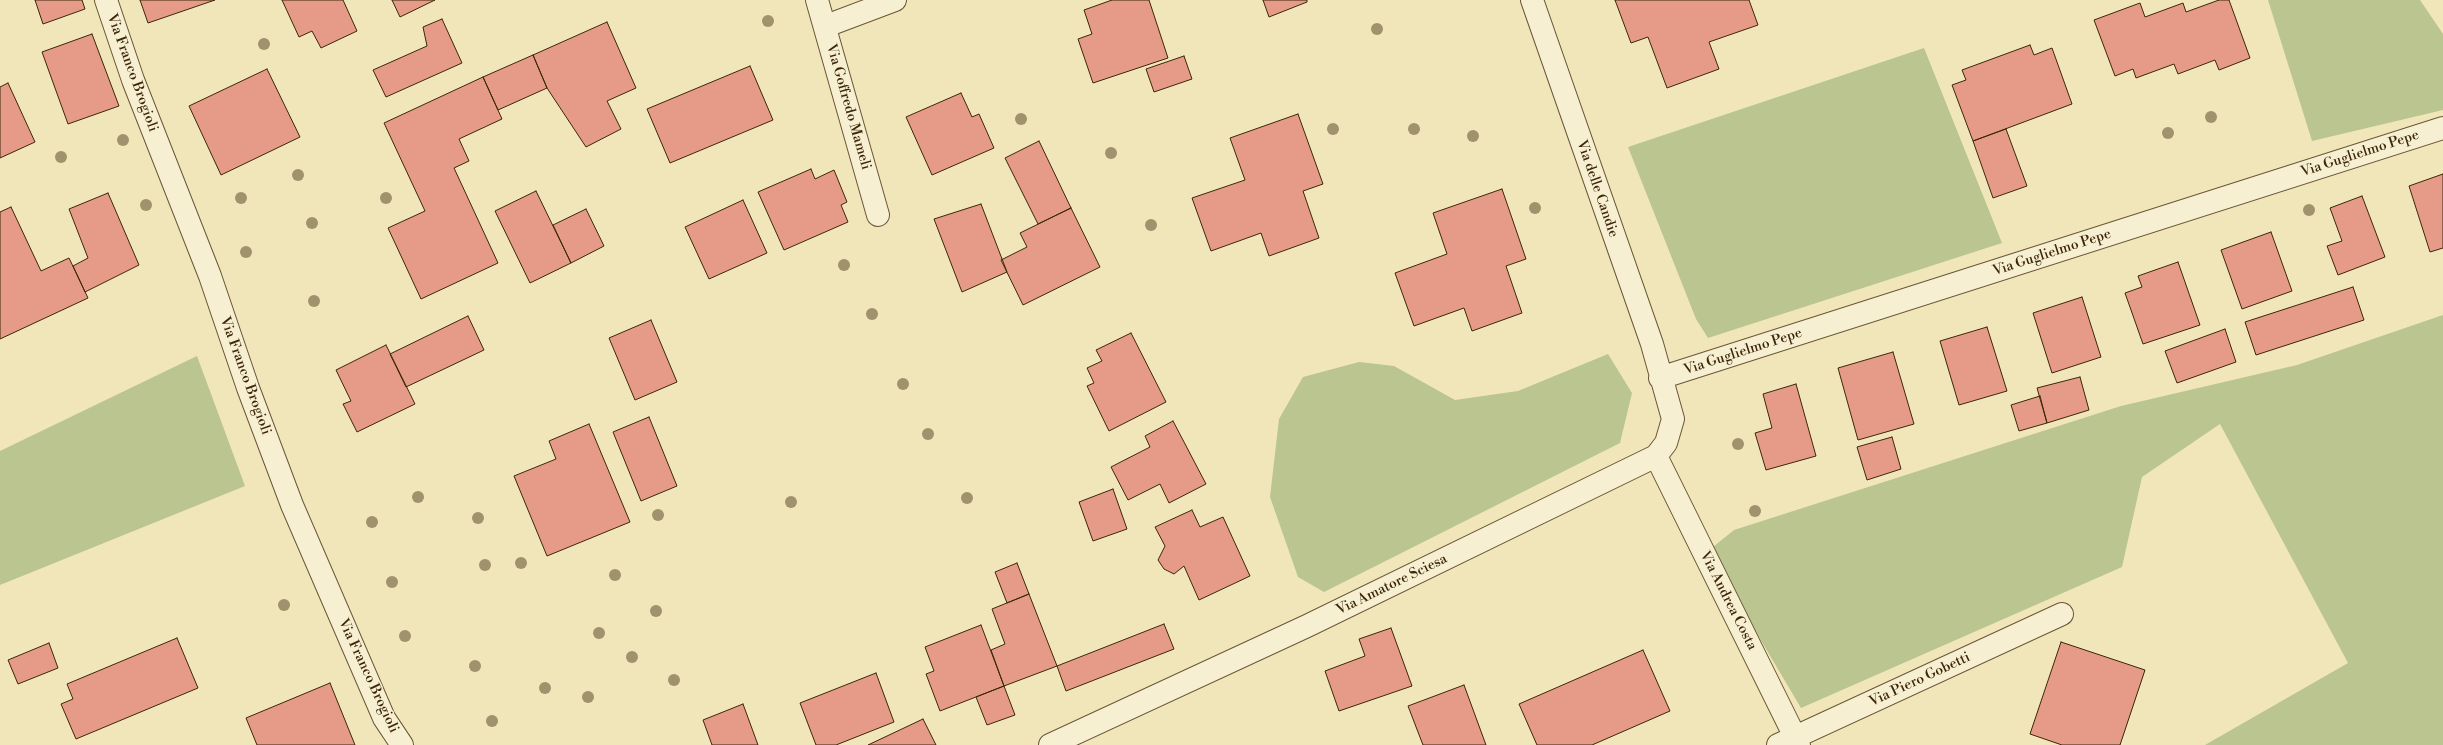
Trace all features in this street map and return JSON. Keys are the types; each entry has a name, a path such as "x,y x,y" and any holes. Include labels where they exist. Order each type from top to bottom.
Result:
{"street":[{"name":"Via Franco Brogioli","path":"106,0 133,80 210,276 248,388 292,505 384,718 402,745"},
{"name":"Via Goffredo Mameli","path":"817,0 826,26 878,215"},
{"path":"826,26 895,0"},
{"name":"Via delle Candie","path":"1532,0 1652,344 1660,378"},
{"name":"Via Guglielmo Pepe","path":"1660,378 2443,128"},
{"path":"1656,456 1666,443 1673,419 1660,378"},
{"name":"Via Andrea Costa","path":"1656,456 1791,742"},
{"name":"Via Amatore Sciesa","path":"1050,745 1307,626 1656,456"},
{"name":"Via Piero Gobetti","path":"1791,742 2062,614"}],"green space":[{"path":"2268,0 2420,0 2443,34 2443,110 2312,141"},
{"path":"1924,48 2002,243 1708,338 1696,319 1628,147"},
{"path":"2443,315 2443,745 2205,745 2348,663 2220,424 2142,477 2122,567 1801,708 1708,551 1734,530 2121,406 2297,365"},
{"path":"1608,354 1632,393 1620,443 1324,592 1298,577 1270,497 1279,419 1303,377 1359,362 1394,366 1455,400 1518,391"},
{"path":"197,356 245,486 0,585 0,451"}],"building":[{"path":"35,0 82,0 85,9 43,24"},
{"path":"140,0 215,0 148,23"},
{"path":"282,0 343,0 357,31 321,48 312,31 299,37"},
{"path":"392,0 435,0 400,17"},
{"path":"1112,0 1149,0 1168,58 1093,83 1078,39 1092,34 1084,10"},
{"path":"1263,0 1307,0 1307,2 1269,17"},
{"path":"1615,0 1749,0 1758,25 1709,42 1719,69 1667,88 1648,37 1631,43"},
{"path":"2219,0 2229,0 2250,58 2219,70 2215,60 2178,74 2174,64 2136,78 2133,69 2115,76 2094,20 2140,3 2145,17 2183,3 2186,12"},
{"path":"442,19 462,63 386,97 373,70 427,46 423,27"},
{"path":"607,22 636,88 607,101 621,129 586,147 547,88 533,55"},
{"path":"92,34 119,106 68,124 42,52"},
{"path":"2030,45 2034,55 2052,48 2072,104 1973,141 1952,85 1966,80 1962,70"},
{"path":"533,55 547,88 498,110 483,77"},
{"path":"1184,56 1192,79 1154,92 1146,69"},
{"path":"750,66 773,120 670,163 647,109"},
{"path":"267,69 300,137 221,175 189,106"},
{"path":"483,77 502,119 459,139 469,161 454,168 498,263 421,299 388,228 425,211 384,123"},
{"path":"8,83 35,142 0,158 0,87"},
{"path":"961,93 972,117 979,114 994,148 932,175 906,117"},
{"path":"1298,114 1323,184 1303,191 1319,238 1269,256 1261,233 1211,251 1192,198 1245,180 1230,138"},
{"path":"2006,129 2027,186 1993,198 1973,141"},
{"path":"1039,141 1071,208 1038,224 1005,158"},
{"path":"811,169 815,179 834,170 847,202 841,205 848,222 784,250 758,192"},
{"path":"2443,174 2443,248 2430,252 2409,186"},
{"path":"1502,189 1526,259 1506,266 1522,313 1472,331 1464,308 1414,326 1395,273 1447,254 1433,213"},
{"path":"536,191 571,263 530,283 495,211"},
{"path":"108,193 139,265 85,292 73,266 88,258 69,209"},
{"path":"2362,196 2385,257 2338,275 2327,246 2342,241 2330,208"},
{"path":"743,200 767,253 709,279 685,227"},
{"path":"981,204 1007,272 962,292 934,219"},
{"path":"11,207 41,271 69,258 88,298 0,339 0,212"},
{"path":"1071,208 1100,267 1023,305 1001,260 1027,247 1020,233"},
{"path":"586,209 604,246 571,263 553,225"},
{"path":"2271,232 2292,291 2242,309 2221,250"},
{"path":"2178,262 2200,325 2143,344 2125,293 2142,287 2138,276"},
{"path":"2353,287 2364,320 2256,355 2245,322"},
{"path":"2082,297 2101,357 2052,373 2033,313"},
{"path":"468,316 484,350 406,387 390,354"},
{"path":"651,320 677,382 635,400 609,338"},
{"path":"1987,327 2007,391 1959,405 1940,341"},
{"path":"2225,329 2236,362 2177,383 2165,351"},
{"path":"1131,333 1166,402 1109,431 1087,386 1094,383 1087,368 1102,361 1096,350"},
{"path":"386,345 415,404 357,432 343,404 351,401 336,370"},
{"path":"1893,352 1914,424 1858,440 1838,368"},
{"path":"2080,377 2089,410 2047,423 2037,388"},
{"path":"1796,384 1816,456 1766,470 1755,433 1772,428 1763,394"},
{"path":"2040,396 2047,423 2019,431 2011,405"},
{"path":"649,417 677,486 641,501 613,432"},
{"path":"1173,421 1206,484 1169,503 1160,484 1128,500 1111,467 1150,447 1145,436"},
{"path":"589,424 630,522 547,556 514,476 556,459 549,441"},
{"path":"1892,437 1901,469 1867,480 1857,447"},
{"path":"1113,489 1127,529 1093,541 1079,502"},
{"path":"1192,510 1200,527 1223,517 1250,576 1199,600 1184,566 1174,574 1164,569 1158,560 1165,546 1155,527"},
{"path":"1017,563 1029,594 1007,603 995,572"},
{"path":"1029,594 1057,666 1004,686 991,650 1005,644 992,609"},
{"path":"1164,624 1174,649 1066,691 1057,666"},
{"path":"981,625 1004,686 940,711 926,674 934,671 925,647"},
{"path":"1391,628 1412,686 1339,711 1325,671 1365,656 1359,639"},
{"path":"177,638 198,688 76,739 61,704 73,699 67,684"},
{"path":"2061,642 2145,670 2120,745 2062,745 2030,734"},
{"path":"49,643 58,668 18,684 8,660"},
{"path":"1643,650 1670,711 1592,745 1537,745 1519,704"},
{"path":"876,673 894,722 836,745 816,745 800,703"},
{"path":"330,683 355,745 257,745 246,718"},
{"path":"1464,685 1486,745 1423,745 1408,706"},
{"path":"1004,686 1015,715 987,725 976,697"},
{"path":"743,704 758,745 712,745 703,720"},
{"path":"923,719 936,745 868,745"}]}
